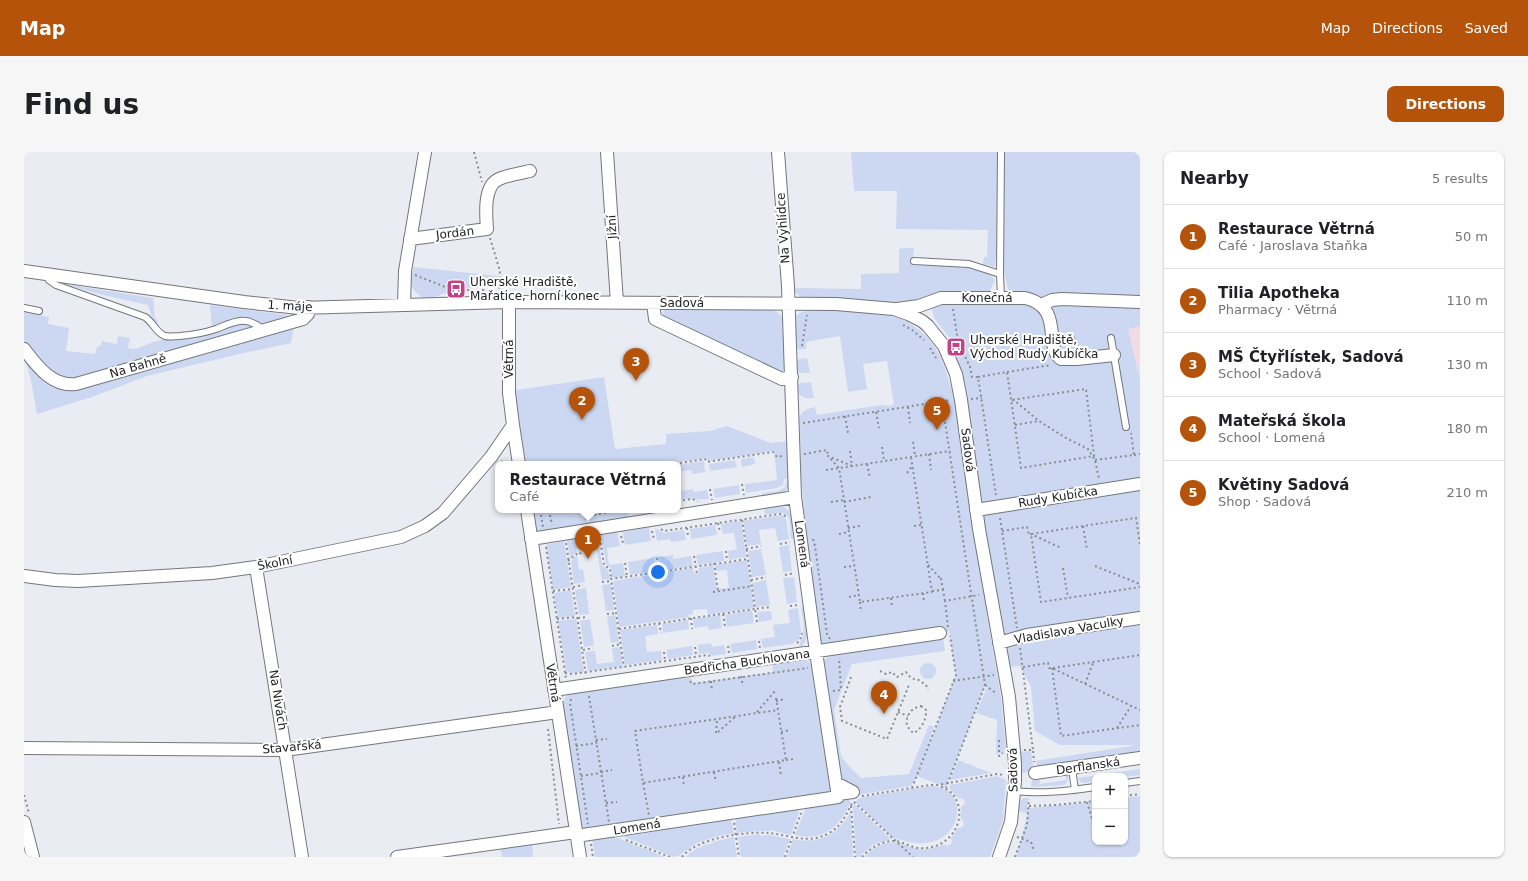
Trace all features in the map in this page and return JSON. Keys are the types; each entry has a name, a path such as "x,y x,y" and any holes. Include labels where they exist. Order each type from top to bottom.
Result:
{"street":[{"path":"404,305 405,271 425,152"},
{"name":"Jižní","path":"607,152 617,303"},
{"name":"Na Vyhlídce","path":"778,152 788,304"},
{"name":"Jordán","path":"410,239 487,229 487,200 494,183 499,179 530,171"},
{"name":"1. máje","path":"24,271 279,306 308,307 404,305"},
{"name":"Konečná","path":"894,309 919,306 941,298 1025,298 1035,301 1041,305"},
{"path":"1114,355 1077,359 1061,359 1056,354 1048,315 1041,305 1048,301 1062,298 1140,302"},
{"path":"928,326 925,311 931,301"},
{"name":"Sadová","path":"404,305 488,302 836,304 894,309 913,316 928,326 944,346 956,374 956,400 1010,711 1015,777 1014,791 1008,834 999,857"},
{"name":"Větrná","path":"509,302 509,393 512,425 519,461"},
{"name":"Sadová","path":"653,303 655,318 782,379 792,377"},
{"name":"Lomená","path":"397,857 435,855 576,834 590,834 838,797 822,694 795,497 792,377 788,304"},
{"name":"Na Bahně","path":"24,349 37,366 48,376 61,382 73,384 86,382 303,319 308,314 308,307"},
{"name":"Školní","path":"24,576 78,581 166,577 256,567 396,538 417,530 434,521 443,513 491,457 512,425"},
{"path":"491,457 499,452 507,453 513,456 517,461"},
{"name":"Rudy Kubíčka","path":"976,510 1140,484"},
{"path":"531,538 795,497"},
{"name":"Větrná","path":"527,513 580,857"},
{"name":"Na Nivách","path":"256,567 302,857"},
{"name":"Vladislava Vaculky","path":"999,643 1018,638 1140,618"},
{"name":"Bedřicha Buchlovana","path":"554,690 570,696 816,652 835,644 940,633"},
{"name":"Stavařská","path":"24,748 285,750 558,712"},
{"name":"Derflanská","path":"1035,773 1140,758"},
{"path":"24,822 33,857"}],"lane":[{"path":"1001,152 1001,298"},
{"path":"914,261 968,264 1000,274"},
{"name":"Na Bahně","path":"46,274 49,280 56,285 145,317 153,324 156,330 165,336 174,337 197,334 241,320 254,323 264,330"},
{"path":"24,308 39,310"},
{"path":"1111,338 1126,427"},
{"path":"1072,768 1075,790"},
{"path":"1128,783 1140,781"},
{"path":"1014,791 1030,792 1075,790 1092,787"}],"path":[{"path":"474,152 487,200"},
{"path":"410,273 454,290 498,291"},
{"path":"488,290 488,302"},
{"path":"952,298 958,341 970,367 972,377 1052,364 1061,359"},
{"path":"801,349 808,304"},
{"path":"900,323 923,339 937,360"},
{"path":"1007,372 1021,468 1094,456"},
{"path":"978,377 1023,667 1033,750"},
{"path":"1011,400 1086,389 1094,456 1100,490"},
{"path":"949,393 956,400"},
{"path":"800,424 956,400 982,398"},
{"path":"1011,400 1015,401 1039,421 1088,450 1094,456"},
{"path":"942,402 985,685 946,788"},
{"path":"908,407 910,423"},
{"path":"876,412 878,428"},
{"path":"804,416 804,423"},
{"path":"845,416 848,432"},
{"path":"1015,425 1039,421"},
{"path":"1126,427 1126,430 1130,429 1134,455"},
{"path":"913,442 915,456"},
{"path":"882,446 884,461"},
{"path":"800,454 827,450 828,456 839,468 861,612"},
{"path":"784,451 785,463"},
{"path":"850,451 852,466"},
{"path":"826,470 950,451"},
{"path":"681,463 705,459 707,462 773,452 777,457 784,456"},
{"path":"929,454 931,470"},
{"path":"1095,460 1140,454"},
{"path":"828,456 852,466"},
{"path":"911,457 932,592"},
{"path":"867,464 870,478"},
{"path":"907,472 912,465"},
{"path":"737,496 749,494"},
{"path":"831,502 872,497"},
{"path":"681,501 692,499 700,502"},
{"path":"706,500 718,499"},
{"path":"540,513 565,673 570,696 576,746 590,834"},
{"path":"550,513 552,525"},
{"path":"583,520 593,515 605,513"},
{"path":"659,528 664,531 780,514 784,514 787,517"},
{"path":"1031,534 1136,518 1140,544"},
{"path":"742,520 757,622"},
{"path":"718,523 720,532"},
{"path":"914,526 921,525"},
{"path":"651,526 654,539"},
{"path":"848,528 860,526"},
{"path":"1083,526 1087,550"},
{"path":"1002,531 1027,527 1029,535 1031,534 1061,548"},
{"path":"687,528 688,536"},
{"path":"620,531 622,543"},
{"path":"839,534 849,532"},
{"path":"811,533 815,546 827,634 835,644 841,690"},
{"path":"599,534 604,565 610,569 624,667"},
{"path":"1031,534 1041,602 1140,586"},
{"path":"790,536 790,542"},
{"path":"565,540 583,650 586,673 586,692 596,741 610,831"},
{"path":"746,549 761,546"},
{"path":"726,551 727,561"},
{"path":"568,561 579,552 581,554"},
{"path":"694,556 697,574"},
{"path":"657,558 659,572"},
{"path":"602,582 714,563 748,559"},
{"path":"625,563 627,577"},
{"path":"714,563 718,591"},
{"path":"912,788 956,675 942,579 927,564"},
{"path":"793,566 794,573"},
{"path":"844,567 854,566"},
{"path":"1095,566 1140,586"},
{"path":"1064,568 1068,598"},
{"path":"751,580 766,577"},
{"path":"553,591 583,585"},
{"path":"713,592 752,586"},
{"path":"860,602 943,590"},
{"path":"923,593 924,602"},
{"path":"945,601 990,593"},
{"path":"849,597 859,595"},
{"path":"891,598 892,607"},
{"path":"618,629 770,607"},
{"path":"607,614 616,613"},
{"path":"691,614 692,629"},
{"path":"722,614 725,627"},
{"path":"557,620 588,617"},
{"path":"659,623 661,633"},
{"path":"791,646 797,644 800,640 803,633 802,626"},
{"path":"612,646 621,644"},
{"path":"583,650 593,648"},
{"path":"695,648 696,656"},
{"path":"664,652 665,661"},
{"path":"565,673 586,673 696,656 708,655 712,657"},
{"path":"1052,668 1140,655"},
{"path":"1085,684 1093,662"},
{"path":"1023,667 1048,663 1049,668 1052,668 1140,710"},
{"path":"689,680 692,684 808,666 809,674"},
{"path":"1052,668 1062,736 1140,725"},
{"path":"880,671 886,674 892,672 897,677 906,672 910,678 914,680 917,679 926,684 928,690"},
{"path":"954,681 1004,674"},
{"path":"741,676 743,686"},
{"path":"851,677 840,707 842,721 888,739 909,685"},
{"path":"711,681 712,690"},
{"path":"822,694 841,690 846,692"},
{"path":"756,713 775,691"},
{"path":"785,699 776,699 786,760"},
{"path":"1118,728 1131,706"},
{"path":"918,707 924,708 926,712 923,724 914,733 910,732 906,724 908,716 910,712 918,707"},
{"path":"650,825 635,732 778,710"},
{"path":"898,712 908,716"},
{"path":"717,719 717,732 736,716"},
{"path":"781,732 790,730"},
{"path":"576,746 607,739"},
{"path":"1000,740 999,756 1007,750"},
{"path":"643,783 794,759"},
{"path":"779,762 780,776"},
{"path":"581,776 612,770"},
{"path":"714,772 716,782"},
{"path":"861,796 947,784 997,774 1015,777"},
{"path":"683,777 684,787"},
{"path":"862,857 876,846 895,841 913,847 925,848 935,846 946,841 956,828 959,820 959,810 953,794 946,788 938,785"},
{"path":"1016,857 1027,824 1030,792"},
{"path":"1128,796 1140,794"},
{"path":"682,857 686,852 708,841 736,835 762,832 811,839 828,834 840,824 856,799"},
{"path":"1029,806 1092,801"},
{"path":"606,803 616,802"},
{"path":"785,857 805,802"},
{"path":"853,802 913,857"},
{"path":"1087,802 1092,819"},
{"path":"851,805 855,857"},
{"path":"732,813 739,857"},
{"path":"1008,834 1031,842 1034,851"},
{"path":"626,840 670,857"}],"shaded area":[{"path":"851,152 1140,152 1140,326 1128,329 1140,379 1140,754 1040,769 1035,761 1137,745 1060,745 1035,731 1031,687 1020,666 1007,667 986,610 1001,697 1006,749 1003,753 996,754 997,720 976,713 987,687 985,686 946,787 917,776 911,786 863,794 854,797 841,781 821,665 825,659 832,655 943,638 945,651 852,664 834,710 841,756 861,778 909,774 929,725 934,727 926,752 956,675 949,631 825,650 821,641 807,544 801,475 800,424 798,422 801,413 815,407 817,415 881,405 894,405 887,361 863,364 867,389 848,392 840,336 806,342 806,349 798,349 795,347 795,318 803,312 813,310 840,309 879,312 907,322 920,330 935,348 943,363 954,396 956,374 951,340 934,318 932,309 938,302 1009,293 997,240 995,267 983,264 984,257 987,257 988,230 896,229 897,191 854,191"},
{"path":"914,248 912,265 957,266 970,268 990,275 995,280 989,293 903,304 855,299 807,298 800,297 794,290 797,288 861,289 861,274 899,273 899,249"},
{"path":"414,267 498,276 497,287 454,288 452,293 444,293 433,298 426,298 419,295 411,284 409,276 411,276"},
{"path":"64,284 153,298 155,318 160,330 154,322 148,305 99,294"},
{"path":"210,305 287,315 295,319 75,380 54,376 24,345 24,312 49,317 48,324 69,328 66,351 95,354 97,347 101,345 102,341 117,344 118,336 130,338 128,348 136,349 153,342 212,327"},
{"path":"665,308 770,309 776,312 781,316 785,328 788,371 782,374 661,316"},
{"path":"294,324 291,343 147,376 92,397 37,414 31,380 25,359 61,386"},
{"path":"1140,326 1140,378 1128,329"},
{"path":"807,358 810,373 797,372 796,362 799,359"},
{"path":"604,377 615,449 666,444 666,434 710,431 727,426 771,443 789,441 790,486 783,493 762,497 762,493 778,491 785,487 787,479 784,479 783,485 777,488 746,493 745,484 777,480 774,451 708,461 707,458 681,462 520,461 510,391"},
{"path":"811,382 814,398 801,396 797,389 798,385 800,383"},
{"path":"754,457 755,464 742,467 741,459"},
{"path":"735,460 737,467 710,471 709,464"},
{"path":"704,461 705,472 692,474 691,470 681,472 681,465"},
{"path":"739,485 740,494 715,498 713,489"},
{"path":"693,489 694,492 707,490 709,499 682,499 681,491"},
{"path":"780,505 791,515 794,523 796,538 791,539 789,519 785,514 780,513 765,515 764,507"},
{"path":"530,513 628,513 629,518 541,533 533,528"},
{"path":"783,515 786,519 789,539 778,541 775,528 759,530 761,544 747,546 743,521"},
{"path":"741,521 746,557 729,560 728,551 737,549 734,533 723,534 721,524"},
{"path":"715,525 717,535 691,539 690,529"},
{"path":"649,527 651,541 625,545 623,532"},
{"path":"655,528 664,533 684,530 686,540 671,542 670,539 657,541"},
{"path":"617,532 620,546 607,548 609,565 623,563 625,576 612,578 611,568 606,564 601,535"},
{"path":"598,536 602,565 608,570 610,579 602,580 596,546 576,549 576,553 570,558 567,540"},
{"path":"564,541 571,587 553,590 546,545"},
{"path":"789,545 792,571 783,572 779,547"},
{"path":"761,549 766,575 752,577 748,551"},
{"path":"723,551 724,561 698,565 696,555"},
{"path":"577,555 579,570 583,569 585,582 574,584 571,561"},
{"path":"673,555 673,559 691,556 693,566 661,571 659,557"},
{"path":"654,558 656,571 630,575 628,562"},
{"path":"747,560 754,608 708,615 707,609 693,610 693,614 688,615 689,617 619,627 613,581 693,568 694,574 699,573 698,568 713,565 717,589 729,588 727,570 716,571 715,565"},
{"path":"794,577 797,602 787,604 783,578"},
{"path":"766,580 770,605 756,607 752,583"},
{"path":"611,584 614,610 606,611 602,585"},
{"path":"586,588 589,614 579,615 575,590"},
{"path":"571,590 575,616 558,618 554,593"},
{"path":"801,607 805,607 808,629 804,644 800,648 804,629"},
{"path":"798,608 801,631 799,639 792,644 763,648 761,639 775,637 773,625 790,623 788,610"},
{"path":"752,610 754,623 727,627 725,615"},
{"path":"771,611 772,620 759,622 757,612"},
{"path":"615,615 619,642 611,643 607,617"},
{"path":"720,615 722,628 709,630 708,626 694,628 693,619"},
{"path":"576,619 584,672 571,673 566,671 558,621"},
{"path":"590,619 594,645 584,647 580,621"},
{"path":"688,620 689,629 663,633 662,624"},
{"path":"657,625 658,634 645,636 647,652 661,651 662,660 625,665 620,630"},
{"path":"756,640 757,649 732,653 730,644"},
{"path":"711,643 712,647 724,645 726,654 712,656 709,653 699,654 698,645"},
{"path":"692,646 693,655 668,659 666,650"},
{"path":"620,647 623,666 588,671 585,652 595,651 597,664 614,662 612,648"},
{"path":"804,659 812,664 831,793 582,831 562,703 570,693 689,675 693,683 773,672 772,663"},
{"path":"928,663 935,668 936,671 931,678 928,679 921,674 920,671 925,664"},
{"path":"1031,751 1033,765 1029,771 1020,774 1019,752"},
{"path":"958,760 991,773 950,780"},
{"path":"1140,769 1140,775 1128,777 1128,773 1112,773"},
{"path":"1065,771 1068,771 1068,781 1064,785 1031,787 1032,778 1039,775 1040,784 1066,780"},
{"path":"997,776 1006,780 1003,820 990,857 864,857 876,847 886,843 896,842 922,849 938,847 944,844 946,846 950,845 952,843 951,838 958,828 961,828 964,825 961,819 961,807 965,803 963,799 958,798 949,788 950,785"},
{"path":"1092,776 1092,782 1081,782 1078,778"},
{"path":"931,786 945,789 954,797 957,808 956,820 950,831 939,839 924,843 893,838 855,802 863,797"},
{"path":"1140,796 1140,857 1016,857 1027,816 1027,813 1018,810 1019,802 1023,798 1028,798 1027,808 1092,802 1092,845 1128,845 1128,798"},
{"path":"847,798 851,802 847,811 830,830 823,834 814,836 805,837 795,835 806,808"},
{"path":"854,804 891,839 873,845 859,857 856,857"},
{"path":"798,809 799,812 791,835 770,830 737,833 735,822 738,818"},
{"path":"851,811 853,857 787,857 793,839 811,840 820,839 827,836 841,826"},
{"path":"731,819 734,833 714,837 701,842 700,841 678,856 673,857 618,834"},
{"path":"608,834 665,857 595,857 592,837"},
{"path":"760,834 760,836 769,835 790,839 783,857 741,857 738,837"},
{"path":"734,837 737,857 685,857 696,849 707,844"},
{"path":"532,841 533,857 502,857 500,845"}],"place":[{"name":"Uherské Hradiště, Mařatice, horní konec","path":"456,289"},
{"name":"Uherské Hradiště, Východ Rudy Kubíčka","path":"956,347"},
{"name":"MŠ Čtyřlístek, Sadová","path":"636,381"},
{"name":"Tilia Apotheka","path":"582,420"},
{"name":"Květiny Sadová","path":"937,430"},
{"name":"Restaurace Větrná","path":"588,559"},
{"name":"Mateřská škola","path":"884,714"}]}
